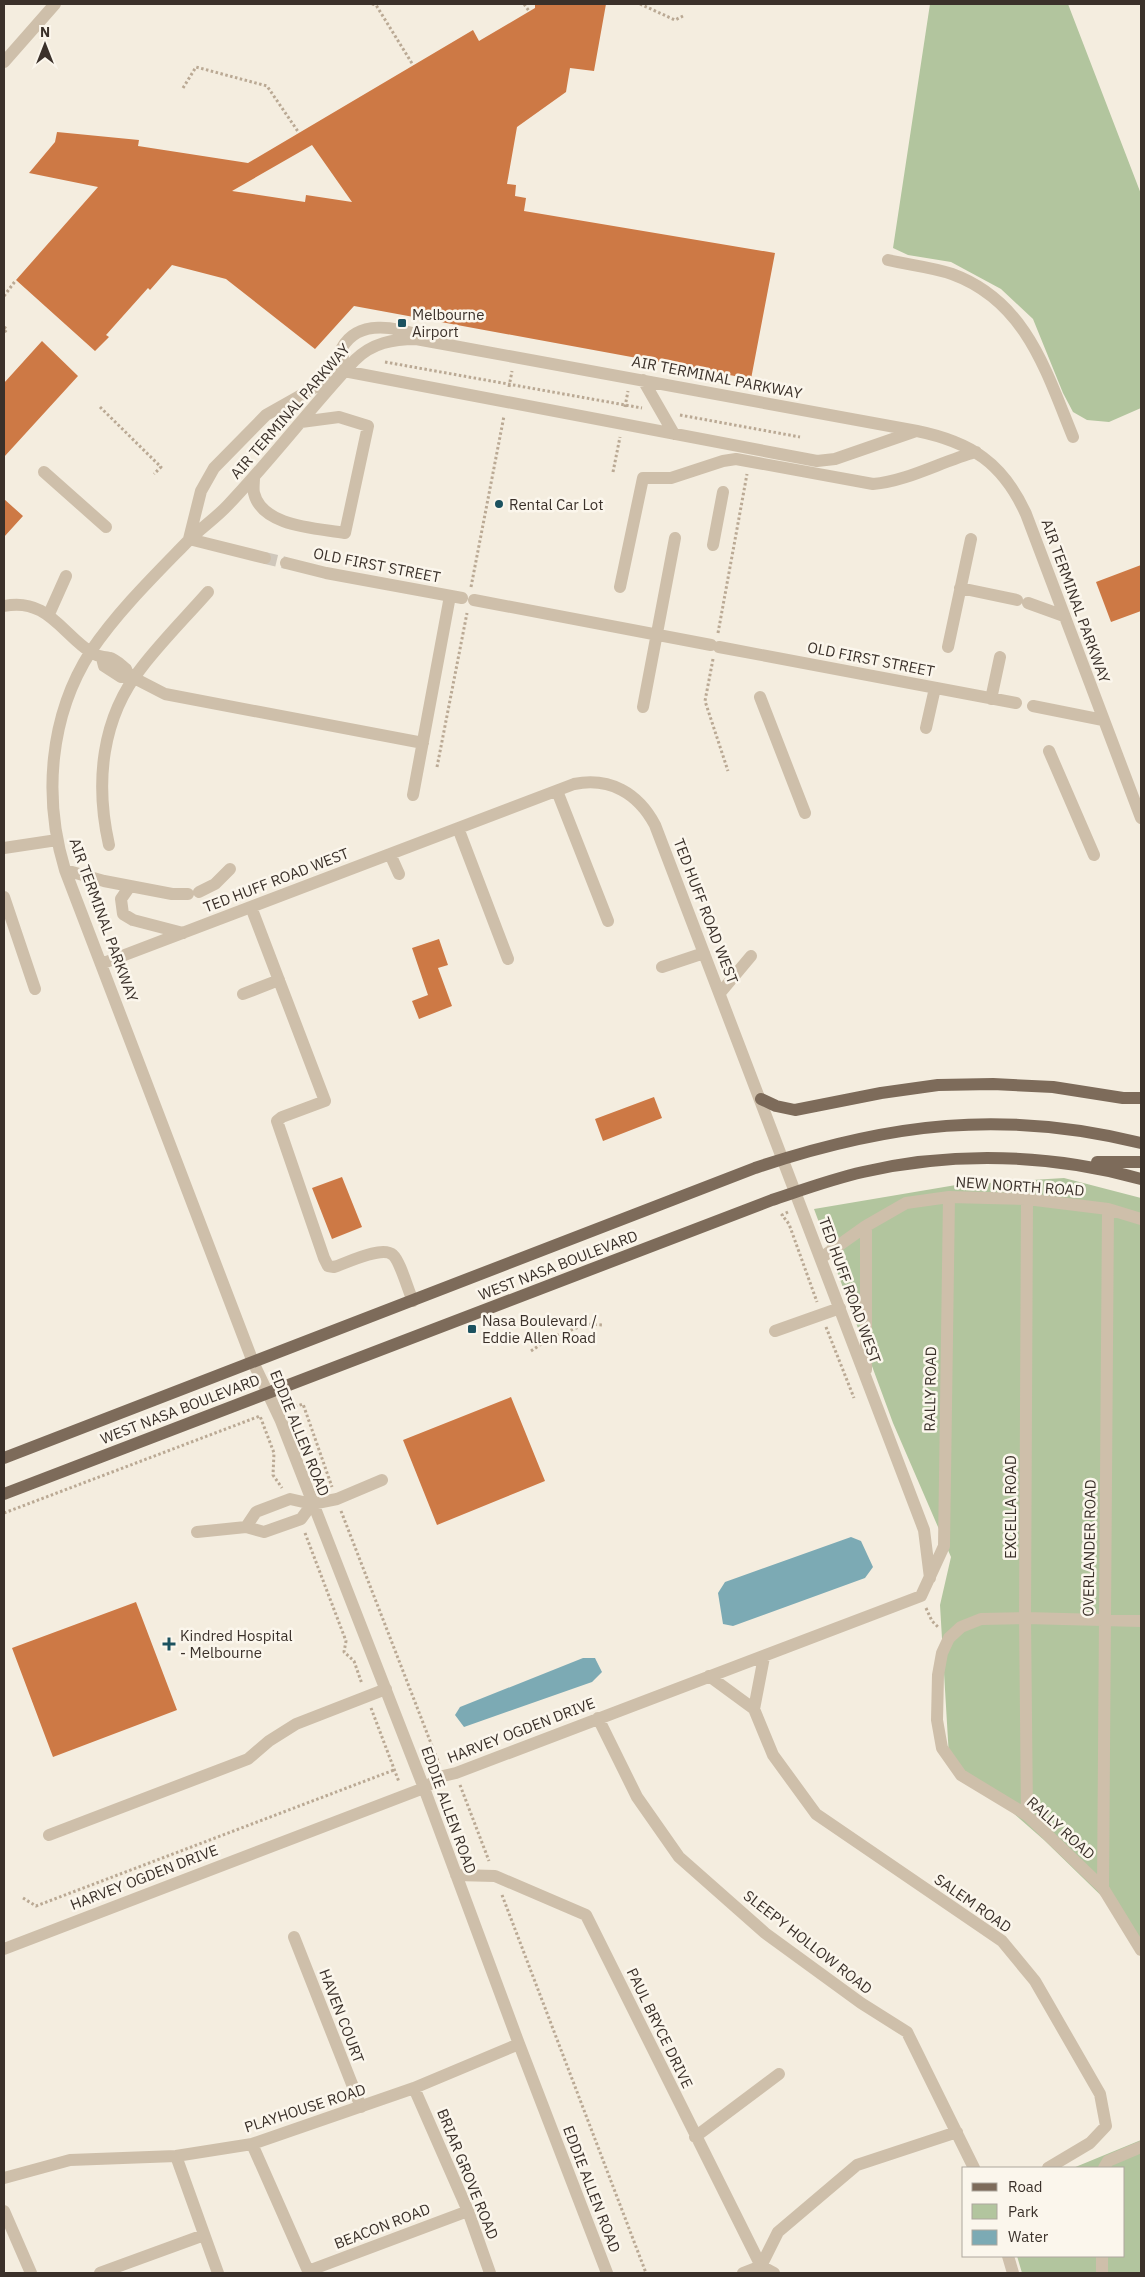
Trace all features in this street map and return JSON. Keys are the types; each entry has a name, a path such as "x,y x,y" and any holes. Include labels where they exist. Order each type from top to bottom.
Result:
{"main road":[{"path":"760,1099 776,1106 795,1110 911,1088 938,1085 993,1084 1053,1087 1123,1098 1141,1098"},
{"name":"WEST NASA BOULEVARD","path":"4,1458 784,1159 868,1136 925,1126 953,1124 1046,1127 1141,1143"},
{"name":"WEST NASA BOULEVARD","path":"4,1494 796,1192 865,1172 912,1163 965,1159 1052,1162 1096,1168 1141,1179"},
{"path":"1052,1162 1141,1162"}],"street":[{"path":"4,62 55,4"},
{"path":"888,260 951,274 986,290 1018,322 1036,349 1073,437"},
{"path":"344,371 342,348 348,340 362,331 394,328 432,341"},
{"name":"AIR TERMINAL PARKWAY","path":"253,1362 65,870 57,840 52,796 55,746 65,706 91,652 119,616 189,540 221,512 254,478 360,354 375,345 407,339 432,341 917,431 952,440 976,452 999,470 1017,494 1141,818"},
{"path":"265,558 189,540 201,491 214,468 266,414 344,371 809,460 827,461 917,431"},
{"path":"643,380 674,434"},
{"path":"254,478 254,493 263,508 274,519 345,533 368,426 339,416 301,422"},
{"path":"620,587 643,478 672,478 723,461 736,460 873,484 893,480 976,452"},
{"path":"44,472 106,527"},
{"path":"713,545 723,492"},
{"path":"643,707 675,538"},
{"path":"948,648 970,539"},
{"name":"OLD FIRST STREET","path":"286,563 326,573 1016,703"},
{"path":"49,614 66,576"},
{"path":"960,588 1022,601 1064,616"},
{"path":"109,845 102,808 102,767 114,718 131,677 208,592"},
{"path":"413,795 423,743 462,598"},
{"path":"4,606 30,608 49,614 91,652 102,658 110,658 126,668 131,677 165,694 423,743"},
{"path":"991,699 1000,657"},
{"path":"926,728 934,688"},
{"path":"760,696 805,813"},
{"path":"1034,706 1103,720"},
{"path":"1050,751 1094,855"},
{"name":"TED HUFF ROAD WEST","path":"101,964 557,790 582,782 600,782 622,789 644,808 655,825 802,1206 924,1530 930,1578"},
{"path":"557,790 608,921"},
{"path":"458,828 508,959"},
{"path":"4,848 57,840"},
{"path":"390,854 399,874"},
{"path":"65,870 172,894 193,893 215,884 230,869"},
{"path":"130,886 120,899 123,914 134,920 183,933"},
{"path":"4,898 35,989"},
{"path":"251,907 325,1102 277,1121 324,1258 328,1266 334,1267 378,1252 387,1251 394,1255 413,1301"},
{"path":"662,967 704,953"},
{"path":"720,993 751,956"},
{"path":"243,994 279,980"},
{"name":"NEW NORTH ROAD","path":"821,1258 866,1226 906,1203 948,1197 1027,1199 1108,1209 1141,1219"},
{"name":"RALLY ROAD","path":"930,1578 944,1546 948,1197"},
{"name":"EXCELLA ROAD","path":"1027,1199 1025,1618 1027,1815"},
{"name":"OVERLANDER ROAD","path":"1103,1888 1108,1209"},
{"path":"866,1226 866,1380"},
{"path":"774,1331 840,1308"},
{"name":"EDDIE ALLEN ROAD","path":"253,1362 268,1393 386,1690 607,2273"},
{"path":"246,1528 256,1512 290,1498 312,1504 337,1499 382,1480"},
{"path":"197,1532 246,1528 264,1532 301,1519 312,1504"},
{"path":"921,1596 930,1578"},
{"name":"HARVEY OGDEN DRIVE","path":"4,1949 404,1794 424,1788 449,1774 921,1596"},
{"path":"949,1638 961,1627 981,1619 1141,1620"},
{"name":"RALLY ROAD","path":"949,1638 942,1653 938,1675 937,1720 942,1748 961,1775 1027,1815 1103,1888 1141,1950"},
{"path":"709,1676 754,1709 764,1656"},
{"path":"48,1835 248,1759 269,1741 296,1724 386,1690"},
{"name":"SALEM ROAD","path":"754,1709 773,1755 816,1814 1002,1941 1035,1981 1100,2094 1106,2126 1090,2143 1050,2167"},
{"name":"SLEEPY HOLLOW ROAD","path":"598,1718 637,1797 679,1857 765,1933 861,2003 907,2032 974,2167"},
{"name":"PAUL BRYCE DRIVE","path":"456,1875 495,1876 586,1915 695,2137 761,2266"},
{"name":"HAVEN COURT","path":"294,1937 360,2107"},
{"name":"PLAYHOUSE ROAD","path":"4,2178 70,2160 176,2156 252,2144 414,2088 519,2044"},
{"path":"695,2137 779,2074"},
{"name":"BRIAR GROVE ROAD","path":"414,2088 468,2211 490,2273"},
{"path":"742,2273 761,2266 778,2232 857,2165 956,2132"},
{"path":"252,2144 308,2272"},
{"path":"1105,2167 1108,2161 1141,2147"},
{"path":"176,2156 218,2273"},
{"path":"4,2211 31,2273"},
{"name":"BEACON ROAD","path":"308,2272 468,2211"},
{"path":"100,2273 204,2235"},
{"path":"1008,2257 1013,2273"},
{"path":"1102,2257 1102,2273"},
{"path":"761,2266 774,2273"}],"path":[{"path":"372,4 376,5 413,65"},
{"path":"524,4 529,11"},
{"path":"640,4 675,20 683,16"},
{"path":"183,88 196,67 267,86 299,133"},
{"path":"4,296 16,280"},
{"path":"4,327 7,329 4,333"},
{"path":"380,361 625,408 661,412 800,437"},
{"path":"509,387 513,368"},
{"path":"625,408 628,390"},
{"path":"100,407 161,467 154,474"},
{"path":"613,472 621,431"},
{"path":"728,771 705,701 748,470"},
{"path":"802,1206 782,1215 789,1224 854,1398"},
{"path":"531,1351 550,1338 587,1324 603,1325"},
{"path":"287,1409 302,1404 337,1499 449,1774 495,1876 646,2273"},
{"path":"4,1513 260,1416 274,1453 273,1475 290,1498"},
{"path":"301,1519 306,1538 346,1641 344,1652 354,1662 404,1794"},
{"path":"921,1596 932,1622 949,1638"},
{"path":"23,1898 36,1906 394,1770"}],"green space":[{"path":"930,4 1068,4 1141,194 1141,408 1109,422 1087,420 1073,412 1063,393 1033,319 1001,289 951,262 908,255 893,248"},
{"path":"1064,1178 1141,1198 1141,1949 1121,1915 1044,1840 949,1757 940,1605 951,1557 893,1423 814,1209 956,1185"},
{"path":"1141,2140 1141,2273 1022,2273 1017,2257 1125,2257 1125,2167 1075,2167"}],"water":[{"path":"851,1537 861,1541 873,1567 865,1578 733,1626 723,1624 718,1593 725,1582"},
{"path":"583,1658 595,1658 602,1672 592,1682 464,1727 455,1715 460,1707"}],"building":[{"path":"535,4 606,4 594,71 570,68 566,92 517,127 507,184 516,185 515,196 526,198 524,211 775,253 751,379 354,306 315,349 226,279 172,265 150,290 148,288 106,335 109,337 95,351 16,280 98,187 29,173 55,142 57,132 139,140 138,146 248,163 473,30 479,41 535,8","holes":["312,145 352,202 306,195 305,202 232,191"]},
{"path":"42,341 78,376 4,457 4,383"},
{"path":"4,499 23,516 4,537"},
{"path":"1141,565 1141,611 1111,622 1096,582"},
{"path":"439,939 448,965 438,968 452,1006 419,1019 412,1001 428,995 412,948"},
{"path":"654,1097 662,1118 603,1141 595,1119"},
{"path":"342,1177 362,1227 332,1239 312,1188"},
{"path":"511,1397 545,1481 437,1525 403,1440"},
{"path":"136,1602 177,1710 53,1757 12,1648"}],"tunnel":[{"path":"265,558 286,563"}],"place":[{"name":"Melbourne Airport","path":"402,323"},
{"name":"Rental Car Lot","path":"499,504"},
{"name":"Nasa Boulevard / Eddie Allen Road","path":"472,1329"},
{"name":"Kindred Hospital - Melbourne","path":"169,1644"}]}
